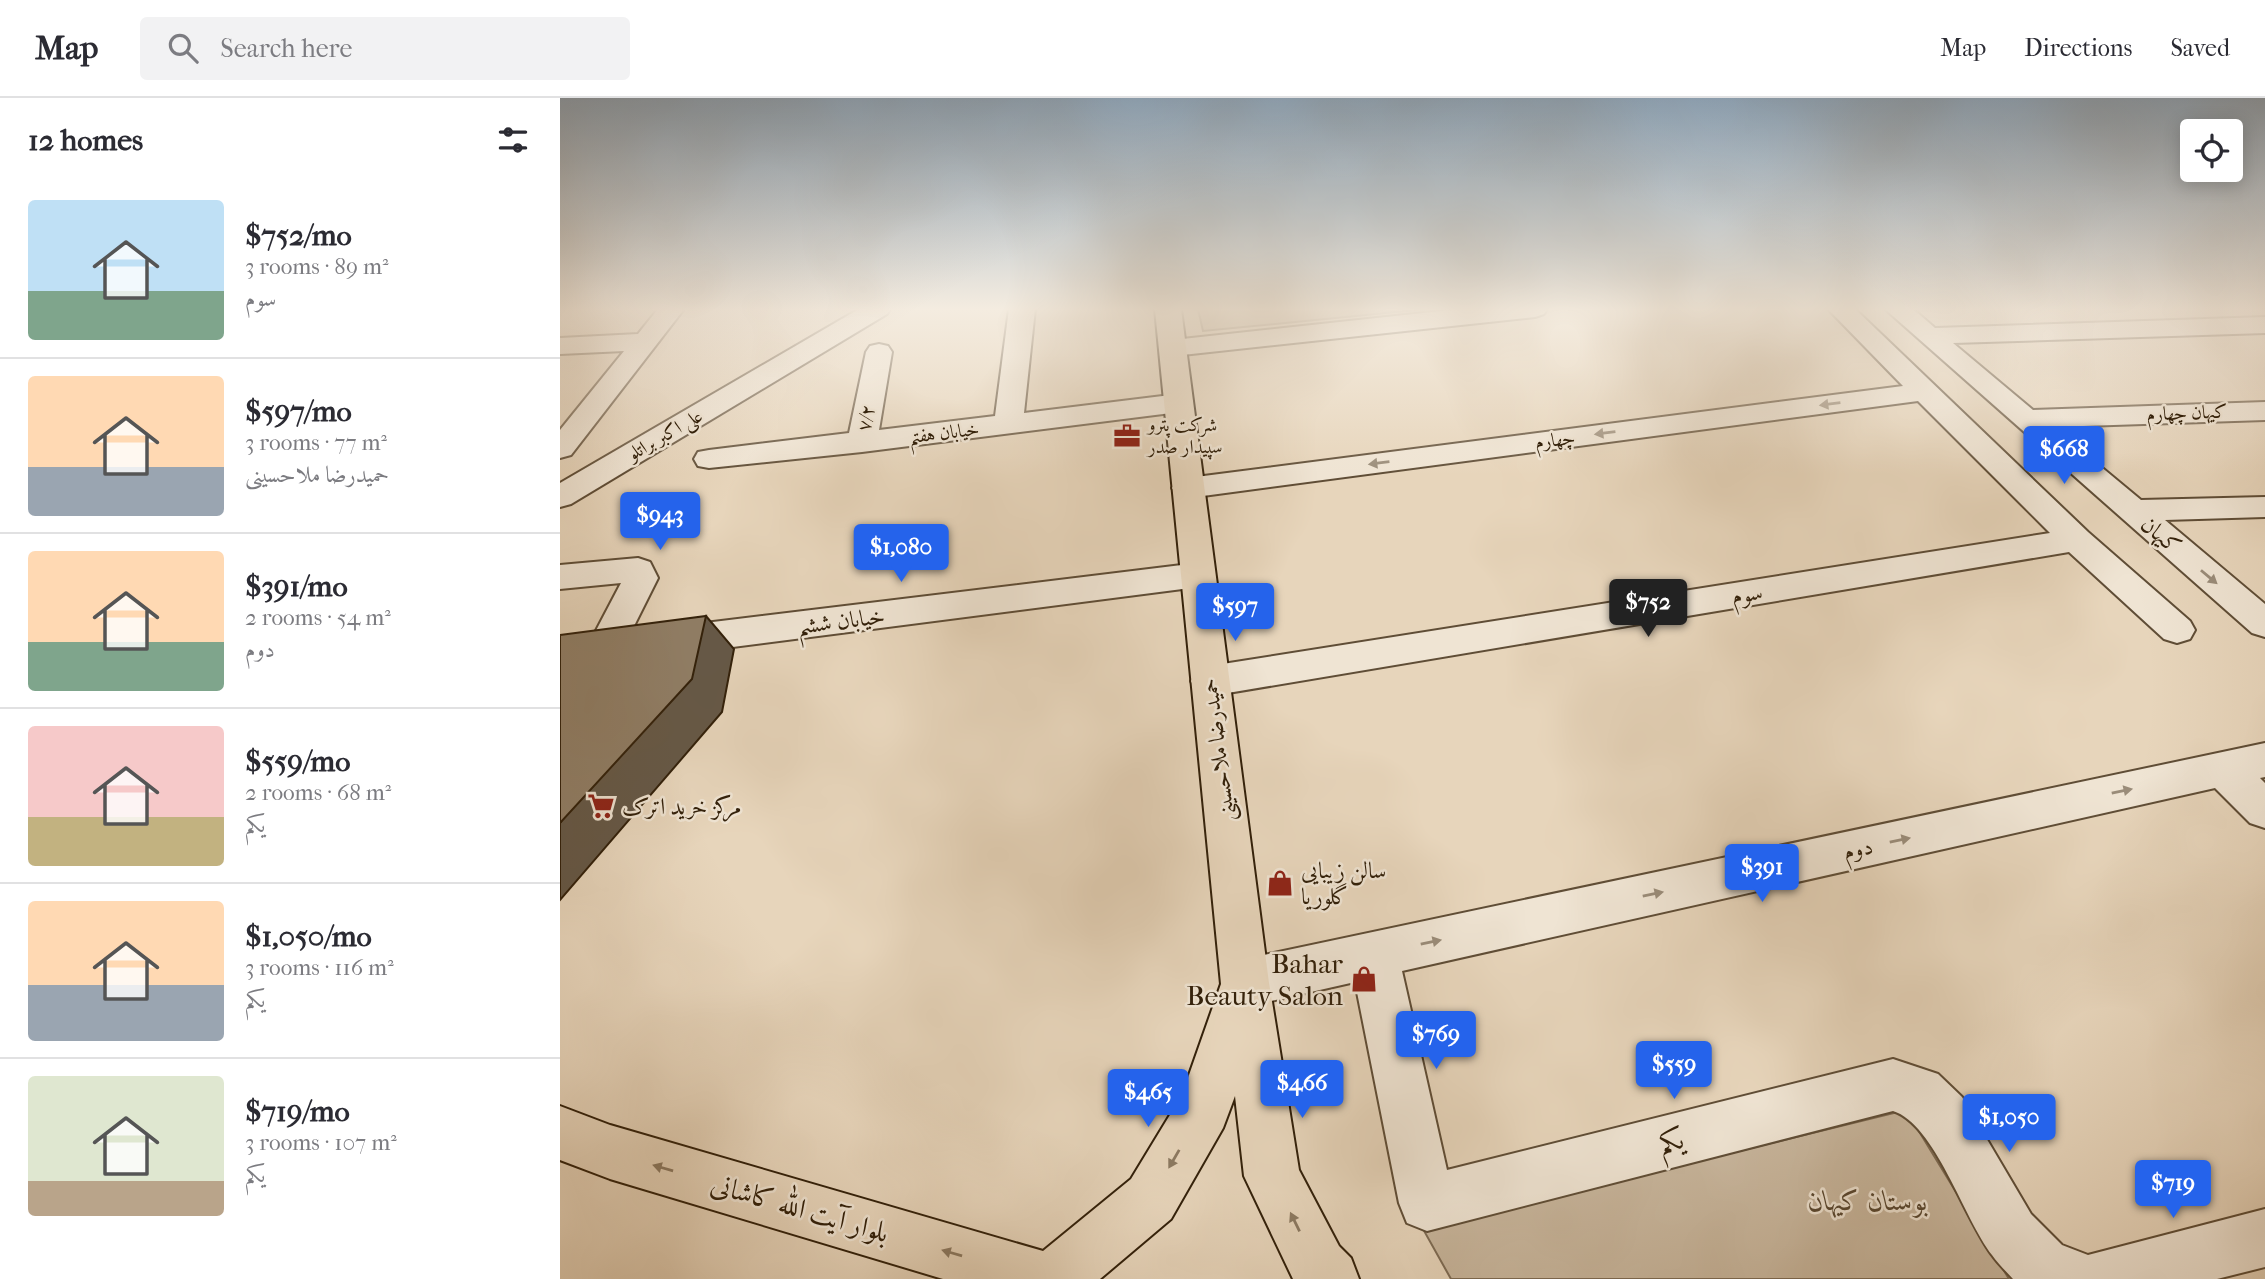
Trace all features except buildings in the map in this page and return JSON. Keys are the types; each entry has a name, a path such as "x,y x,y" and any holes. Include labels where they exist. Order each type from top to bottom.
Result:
{"main road":[{"name":"حمیدرضا ملاحسینی","path":"1174,364 1245,983 1272,1176 1318,1267 1330,1279"},
{"path":"1055,1279 1151,1199 1204,1109 1245,983"},
{"name":"بلوار آیت الله کاشانی","path":"560,1133 610,1152 1041,1279"}],"street":[{"path":"560,449 628,364"},
{"name":"علی اکبر براتلو","path":"560,497 785,364"},
{"name":"۷/۲","path":"862,443 877,364"},
{"path":"1008,425 1015,364"},
{"path":"1895,364 2076,540 2177,630"},
{"name":"کیهان","path":"1961,364 2265,624"},
{"name":"چهارم","path":"1188,488 1922,391"},
{"name":"خیابان هفتم","path":"709,459 862,443 1179,403"},
{"name":"کیهان چهارم","path":"2024,419 2265,411"},
{"path":"2133,511 2265,507"},
{"name":"سوم","path":"1210,681 2076,540"},
{"name":"خیابان ششم","path":"560,578 638,569 642,578 608,642 608,649 1198,575"},
{"path":"2244,764 2265,810"},
{"name":"دوم","path":"1245,983 2244,764"},
{"name":"یکم","path":"1374,955 1427,1203 1893,1085 1919,1093 1943,1116 2011,1234 2044,1269 2075,1279"},
{"path":"2100,1279 2265,1238"}],"green space":[{"name":"بوستان کیهان","path":"1906,1110 2009,1279 1451,1279 1423,1229"}],"place":[{"name":"شرکت پترو سپیدار صدر","path":"1127,436"},
{"name":"مرکز خرید اترک","path":"601,806"},
{"name":"سالن زیبایی گلوريا","path":"1280,883"},
{"name":"Bahar Beauty Salon","path":"1364,979"}]}
